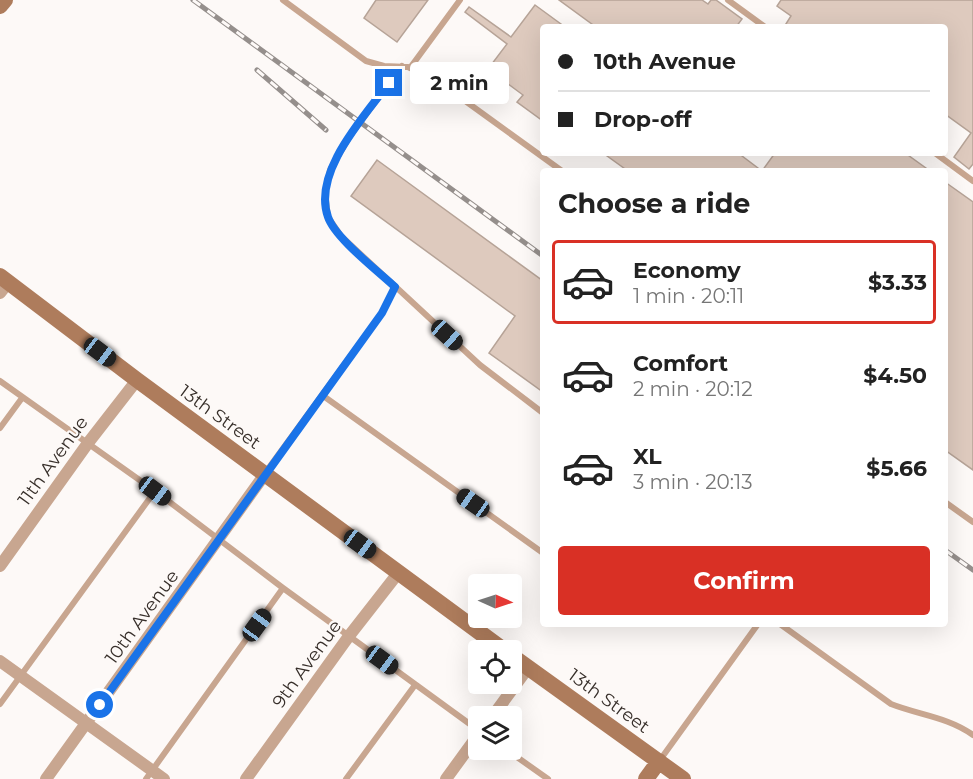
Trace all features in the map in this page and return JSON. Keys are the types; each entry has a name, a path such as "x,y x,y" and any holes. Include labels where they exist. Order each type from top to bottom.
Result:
{"street":[{"path":"0,6 5,0"},
{"name":"13th Street","path":"3,284 490,640"},
{"name":"11th Avenue","path":"0,566 88,443 137,380"},
{"name":"10th Avenue","path":"46,779 265,474"},
{"name":"9th Avenue","path":"246,779 349,636 399,572"},
{"path":"0,661 87,724 149,775 164,779"},
{"name":"13th Street","path":"522,664 683,779"},
{"path":"500,706 528,668"},
{"path":"446,779 468,749"},
{"path":"646,779 659,761"}],"lane":[{"path":"283,0 366,61 384,66 410,68 439,82 540,155"},
{"path":"410,68 460,0"},
{"path":"728,0 761,24"},
{"path":"402,66 350,136 330,170 325,194 328,218 341,236 480,365 540,411"},
{"path":"541,156 558,168"},
{"path":"939,156 973,181"},
{"path":"265,474 382,313 395,287"},
{"path":"0,381 155,491 468,723"},
{"path":"322,395 540,551"},
{"path":"0,428 22,398"},
{"path":"0,704 155,491"},
{"path":"948,504 973,522"},
{"path":"149,775 283,588"},
{"path":"659,761 756,627"},
{"path":"784,627 891,704 946,720 973,735"},
{"path":"346,779 415,685"},
{"path":"521,760 548,779"}],"building":[{"path":"376,0 428,0 397,42 364,18"},
{"path":"559,0 702,0 708,4 711,0 716,0 742,19 738,24 592,24"},
{"path":"781,0 973,0 973,164 969,169 954,157 971,133 948,116 948,24 786,24 791,16 777,6"},
{"path":"535,5 561,24 540,24 540,119 517,102 523,95 488,69 507,44 465,12 469,7 511,37"},
{"path":"607,156 742,156 758,168 624,168"},
{"path":"773,156 909,156 926,168 764,168"},
{"path":"377,160 540,279 540,390 489,353 515,316 351,196"},
{"path":"948,184 973,202 973,470 948,452"}],"railway":[{"path":"193,0 540,254"},
{"path":"257,70 326,130"},
{"path":"948,552 973,570"}],"route":[{"path":"100,705 382,313 395,287 341,236 328,218 325,194 330,170 350,136 389,83"}]}
